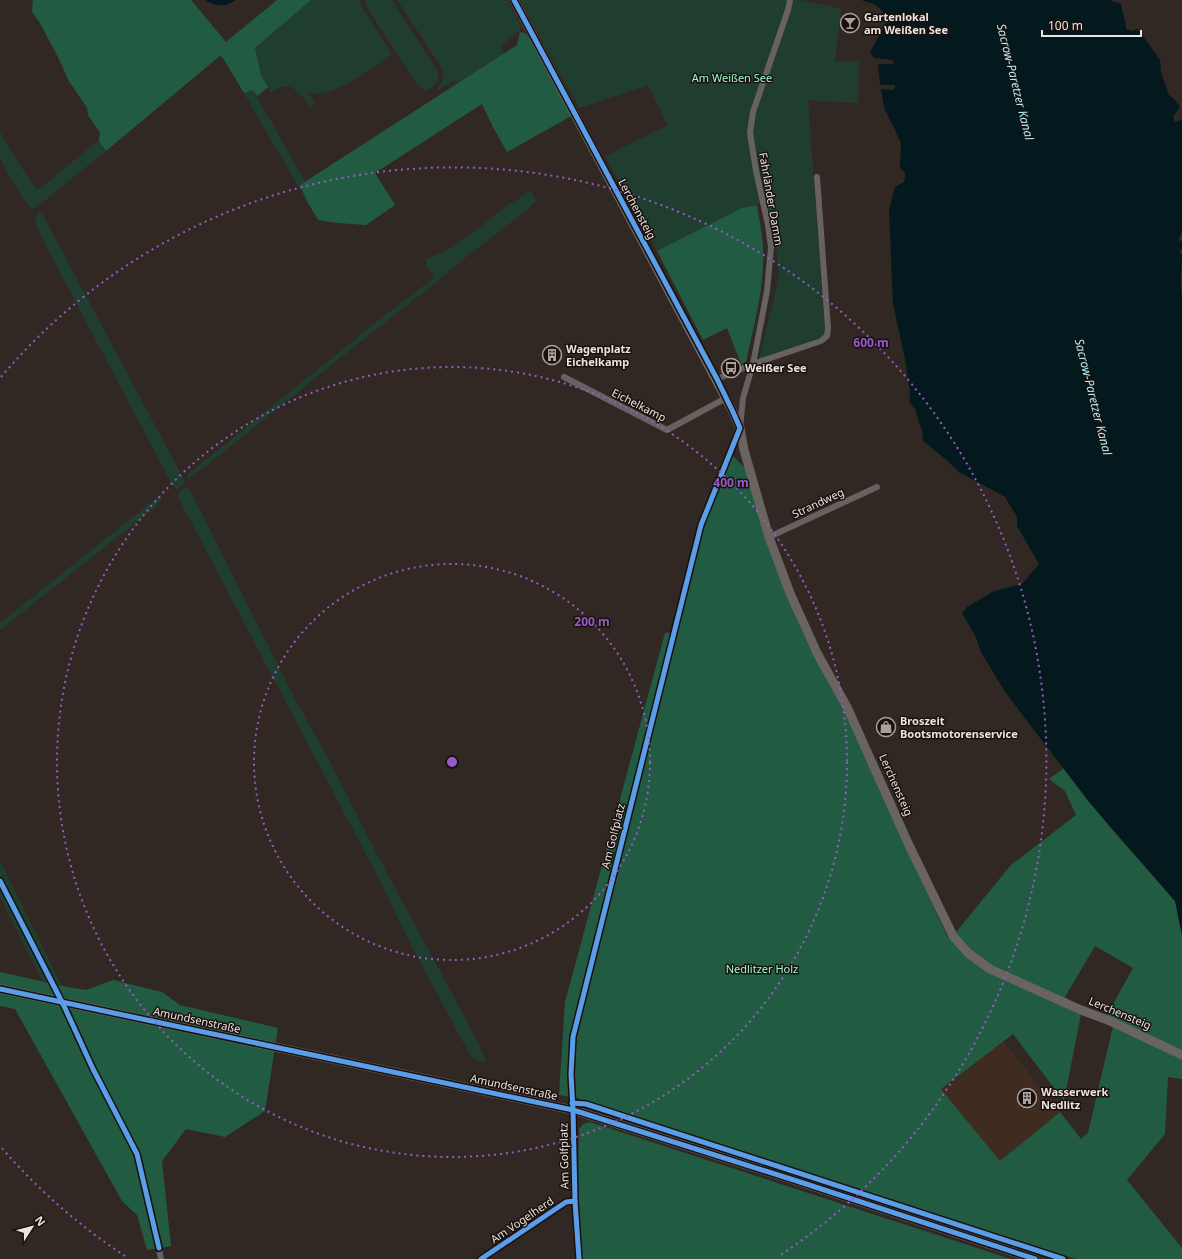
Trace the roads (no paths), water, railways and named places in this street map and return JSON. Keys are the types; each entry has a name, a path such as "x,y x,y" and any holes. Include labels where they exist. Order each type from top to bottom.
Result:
{"street":[{"name":"Lerchensteig","path":"514,0 726,398 740,428 744,450 769,537 790,593 817,652 847,707 908,843 953,936 968,953 990,969 1081,1010 1110,1021 1182,1055"},
{"name":"Fahrländer Damm","path":"740,428 743,398 752,364 767,291 771,247 750,133 753,112 788,10 790,0"},
{"path":"717,379 752,364 821,340 827,336 828,328 817,177"},
{"name":"Eichelkamp","path":"564,377 667,430 726,398"},
{"name":"Am Golfplatz","path":"579,1259 575,1201 571,1074 573,1037 701,524 740,428"},
{"name":"Strandweg","path":"769,537 877,488"},
{"name":"Amundsenstraße","path":"0,989 573,1110 1035,1259"},
{"name":"Am Vogelherd","path":"481,1259 566,1202 575,1201"},
{"path":"159,1248 161,1259"}],"water":[{"path":"205,0 236,0 228,4 217,5"},
{"name":"Sacrow-Paretzer Kanal","path":"861,0 1111,0 1117,2 1121,4 1126,29 1131,31 1138,29 1160,60 1161,72 1169,95 1180,107 1173,117 1175,122 1182,119 1182,232 1179,238 1180,241 1182,241 1182,248 1179,252 1182,254 1182,935 1175,901 1089,802 1005,692 981,652 975,635 962,613 967,607 994,591 1022,584 1039,564 1017,526 1017,517 1005,497 959,472 923,441 922,431 915,409 909,402 910,393 905,359 893,304 889,210 895,187 904,182 905,173 901,169 900,165 901,143 884,108 881,89 893,90 895,87 894,85 880,85 878,64 893,64 894,62 892,60 874,58 870,52 887,22 883,13 878,7"}],"place":[{"name":"Gartenlokal am Weißen See","path":"850,23"},
{"name":"Wagenplatz Eichelkamp","path":"552,355"},
{"name":"Weißer See","path":"731,368"},
{"name":"Broszeit Bootsmotorenservice","path":"886,727"},
{"name":"Wasserwerk Nedlitz","path":"1027,1098"}],"park label":[{"name":"Am Weißen See","path":"732,78"},
{"name":"Nedlitzer Holz","path":"762,969"}]}
